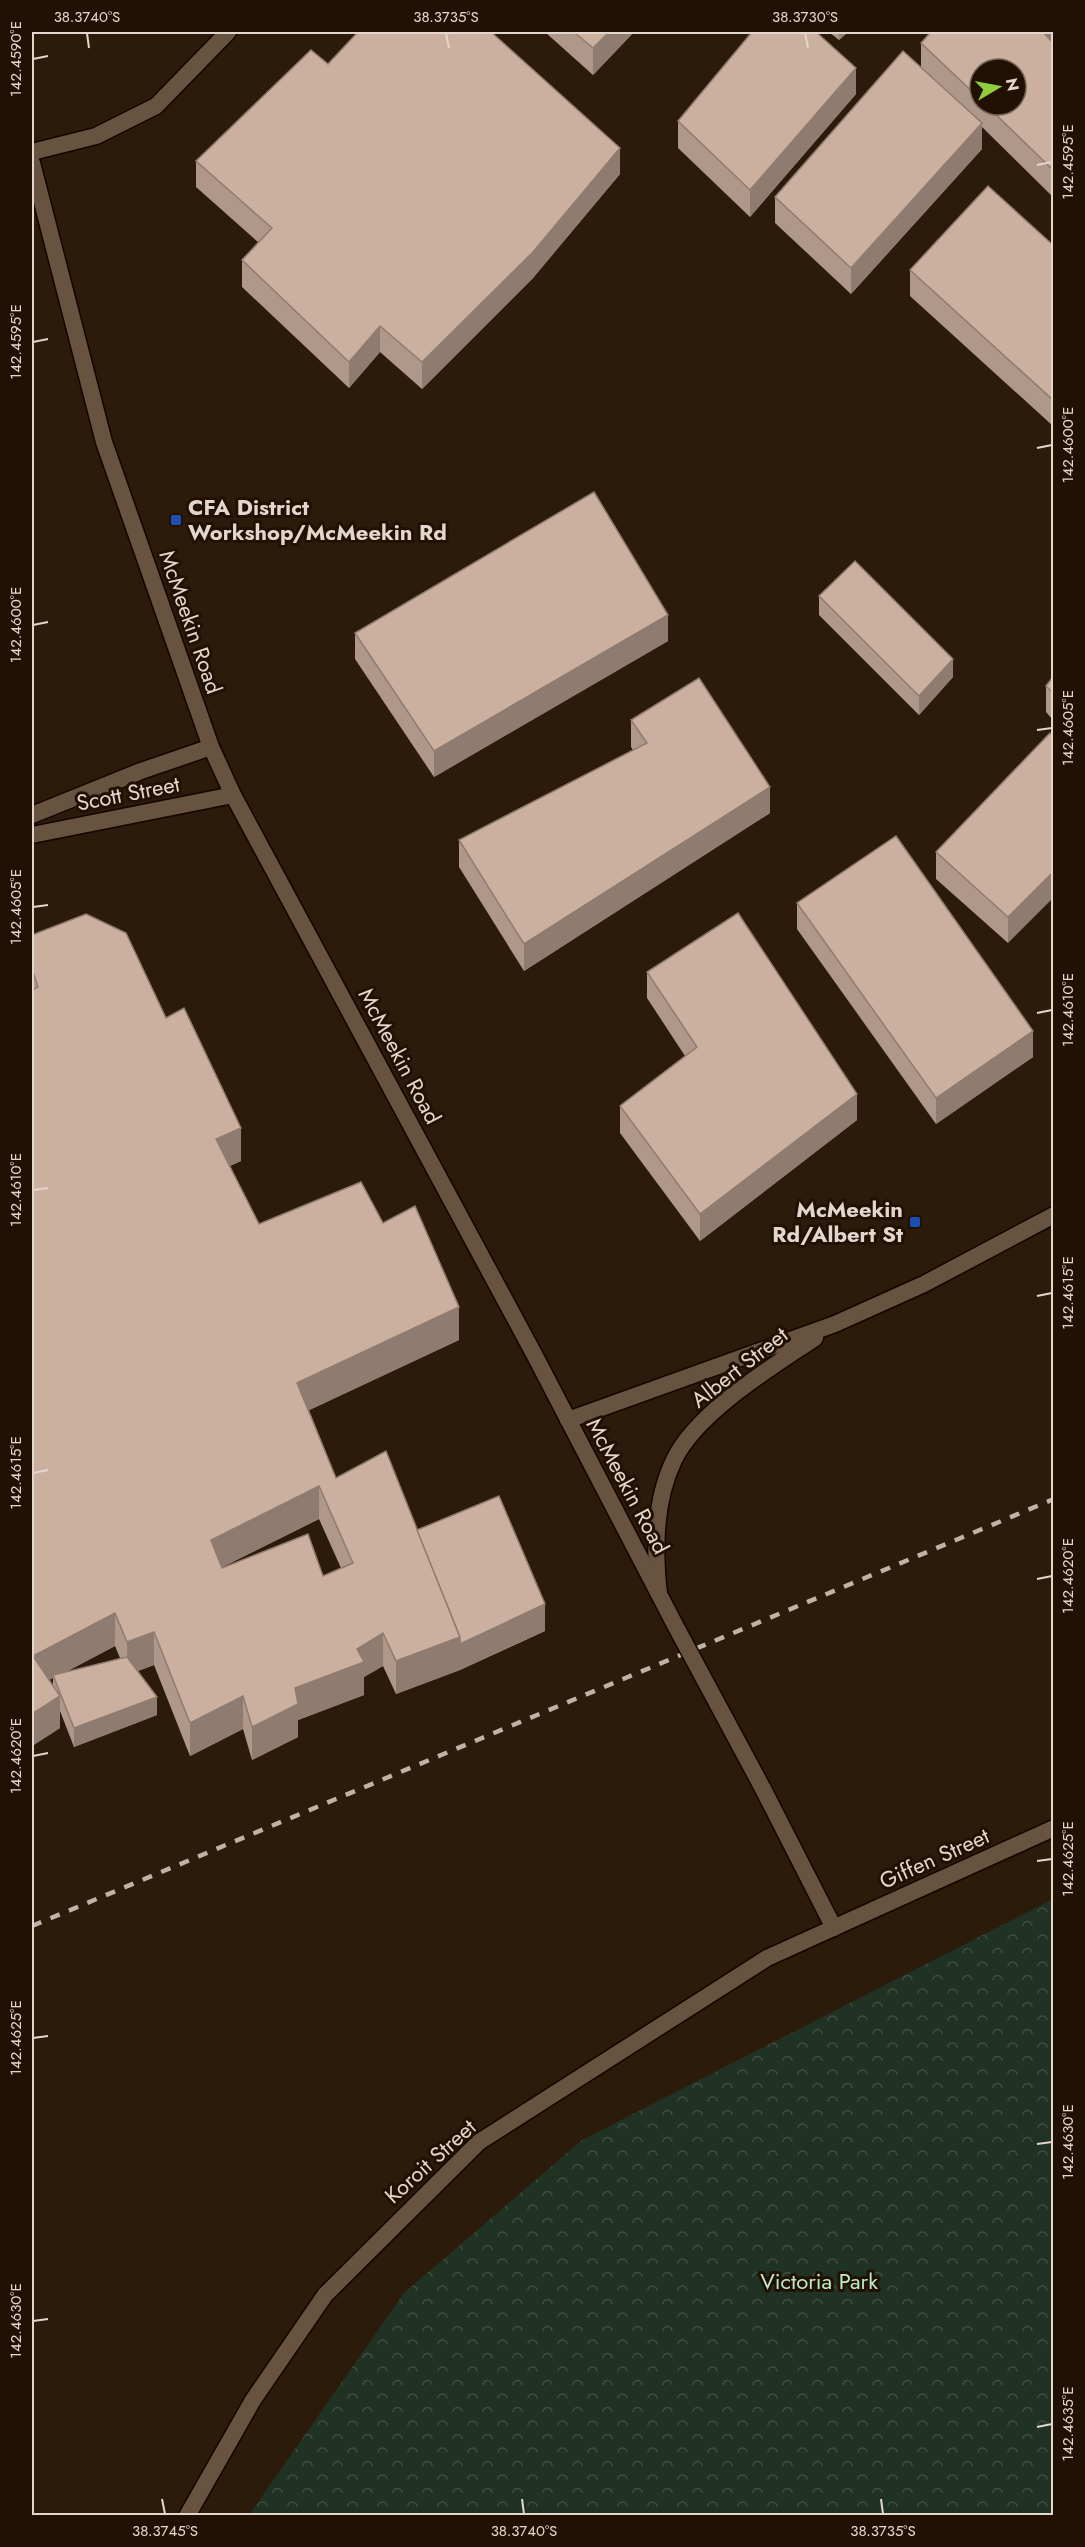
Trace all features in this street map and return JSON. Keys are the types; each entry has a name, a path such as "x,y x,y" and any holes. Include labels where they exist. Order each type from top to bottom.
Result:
{"street":[{"path":"32,152 96,136 156,106 228,32"},
{"name":"McMeekin Road","path":"32,163 104,442 211,747 233,795 568,1420 834,1928"},
{"name":"Scott Street","path":"32,815 141,771 211,747"},
{"name":"Scott Street","path":"32,835 233,795"},
{"name":"Albert Street","path":"568,1420 835,1324 924,1284 1053,1215"},
{"name":"Albert Street","path":"659,1594 656,1567 660,1506 674,1460 684,1444 718,1407 835,1324"},
{"name":"Giffen Street","path":"834,1928 1053,1828"},
{"name":"Koroit Street","path":"188,2516 253,2400 325,2295 479,2142 767,1958 834,1928"}],"green space":[{"name":"Victoria Park","path":"1053,1899 1053,2515 249,2515 404,2293 582,2140"}],"building":[{"path":"358,32 491,32 620,148 533,252 422,362 380,326 349,362 242,260 272,228 196,161 311,50 328,64"},
{"path":"574,32 609,32 593,48"},
{"path":"752,32 816,32 856,68 750,190 678,121"},
{"path":"931,32 1043,32 1053,43 1053,170 998,117 1028,117 1028,57 968,57 968,88 921,43"},
{"path":"903,51 968,110 968,117 975,117 982,123 851,268 775,197"},
{"path":"988,186 1053,245 1053,400 910,270"},
{"path":"594,492 668,615 434,751 355,633"},
{"path":"855,561 953,659 919,696 819,596"},
{"path":"1053,677 1053,693 1046,686"},
{"path":"699,678 770,787 524,944 459,840 647,743 631,720"},
{"path":"1050,733 1053,736 1053,872 1008,917 936,852"},
{"path":"896,836 1033,1031 936,1098 797,903"},
{"path":"738,913 857,1094 700,1214 620,1106 697,1047 647,972"},
{"path":"86,914 126,933 166,1018 184,1008 241,1128 216,1139 259,1224 361,1182 383,1223 415,1206 459,1307 297,1383 336,1478 386,1451 460,1637 396,1661 383,1633 357,1649 364,1662 295,1688 298,1704 252,1727 243,1696 190,1723 154,1632 127,1642 115,1613 33,1656 60,1696 32,1714 32,990 38,987 32,969 32,935","holes":["319,1486 353,1563 323,1576 308,1534 222,1568 211,1540"]},
{"path":"499,1496 545,1604 460,1644 460,1637 417,1530"},
{"path":"127,1657 157,1697 74,1728 53,1675"}],"railway":[{"path":"32,1926 1054,1499"}],"place":[{"name":"CFA District Workshop/McMeekin Rd","path":"176,520"},
{"name":"McMeekin Rd/Albert St","path":"915,1222"}]}
